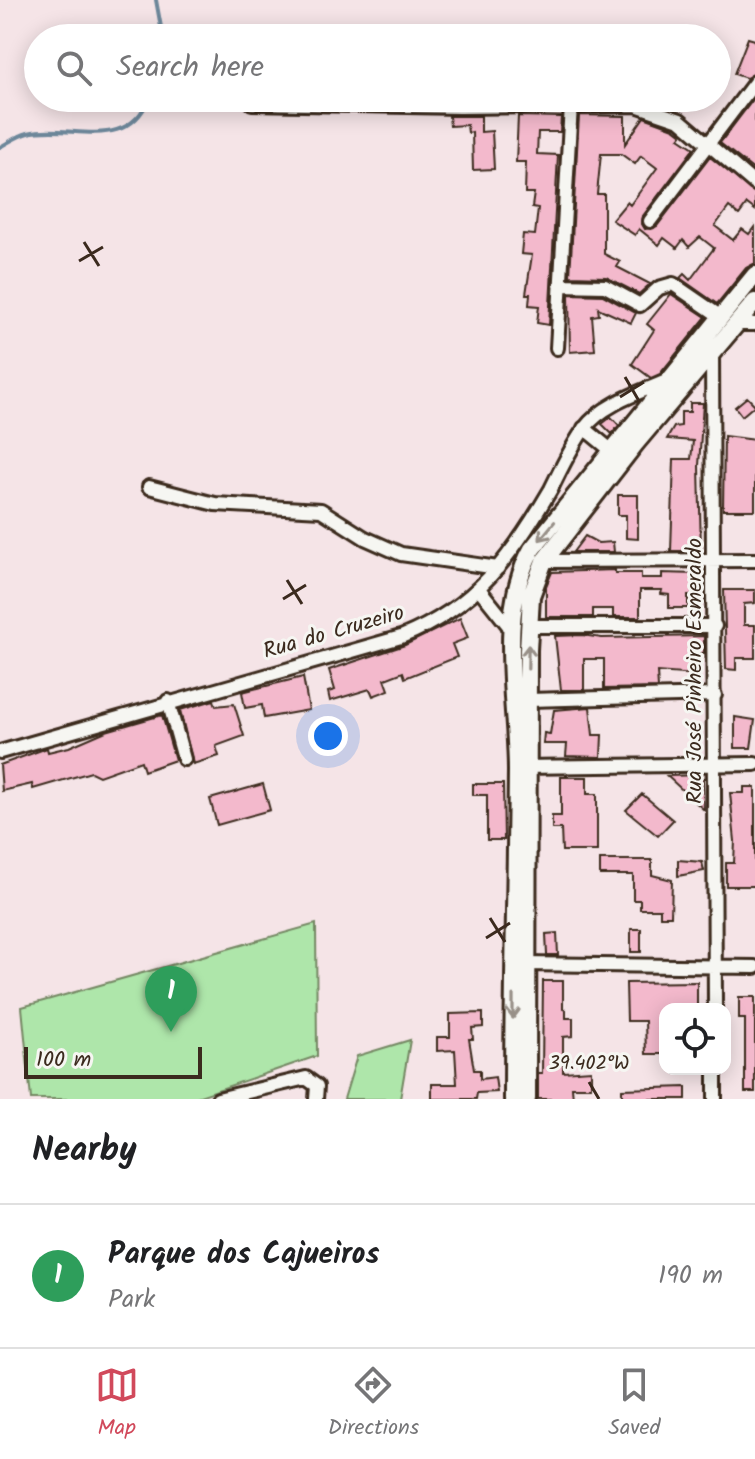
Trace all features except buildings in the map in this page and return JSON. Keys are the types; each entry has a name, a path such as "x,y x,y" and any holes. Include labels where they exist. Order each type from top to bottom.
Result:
{"main road":[{"path":"522,767 512,630 519,581 532,549 755,275"},
{"path":"513,1099 520,964 522,767 533,584 544,561 595,493 713,352 746,324 755,302"},
{"path":"520,964 527,1099"}],"street":[{"path":"650,221 755,82"},
{"path":"557,348 571,112"},
{"path":"665,112 680,120 755,184"},
{"path":"560,285 605,286 640,305 663,285 673,284 721,317"},
{"name":"Rua José Pinheiro Esmeraldo","path":"708,334 713,352 715,1003"},
{"name":"Rua do Cruzeiro","path":"0,752 168,701 401,637 455,610 480,590 525,531 584,428 611,408 672,379"},
{"path":"584,428 612,451"},
{"path":"149,487 215,504 321,510 365,538 401,554 498,568"},
{"path":"544,561 755,560"},
{"path":"480,590 512,630"},
{"path":"530,626 715,626"},
{"path":"528,700 715,695"},
{"path":"168,701 184,759"},
{"path":"522,767 755,764"},
{"path":"520,964 755,967"},
{"path":"715,1075 715,1099"},
{"path":"218,1099 306,1078 317,1086 316,1099"}],"green space":[{"path":"316,924 317,1056 191,1099 31,1099 22,1007"},
{"path":"410,1040 400,1099 344,1099 357,1056"}],"waterway":[{"path":"156,0 160,24"},
{"path":"0,147 28,133 112,131 127,126 141,112"}],"place":[{"name":"Parque dos Cajueiros","path":"171,1032"}]}
